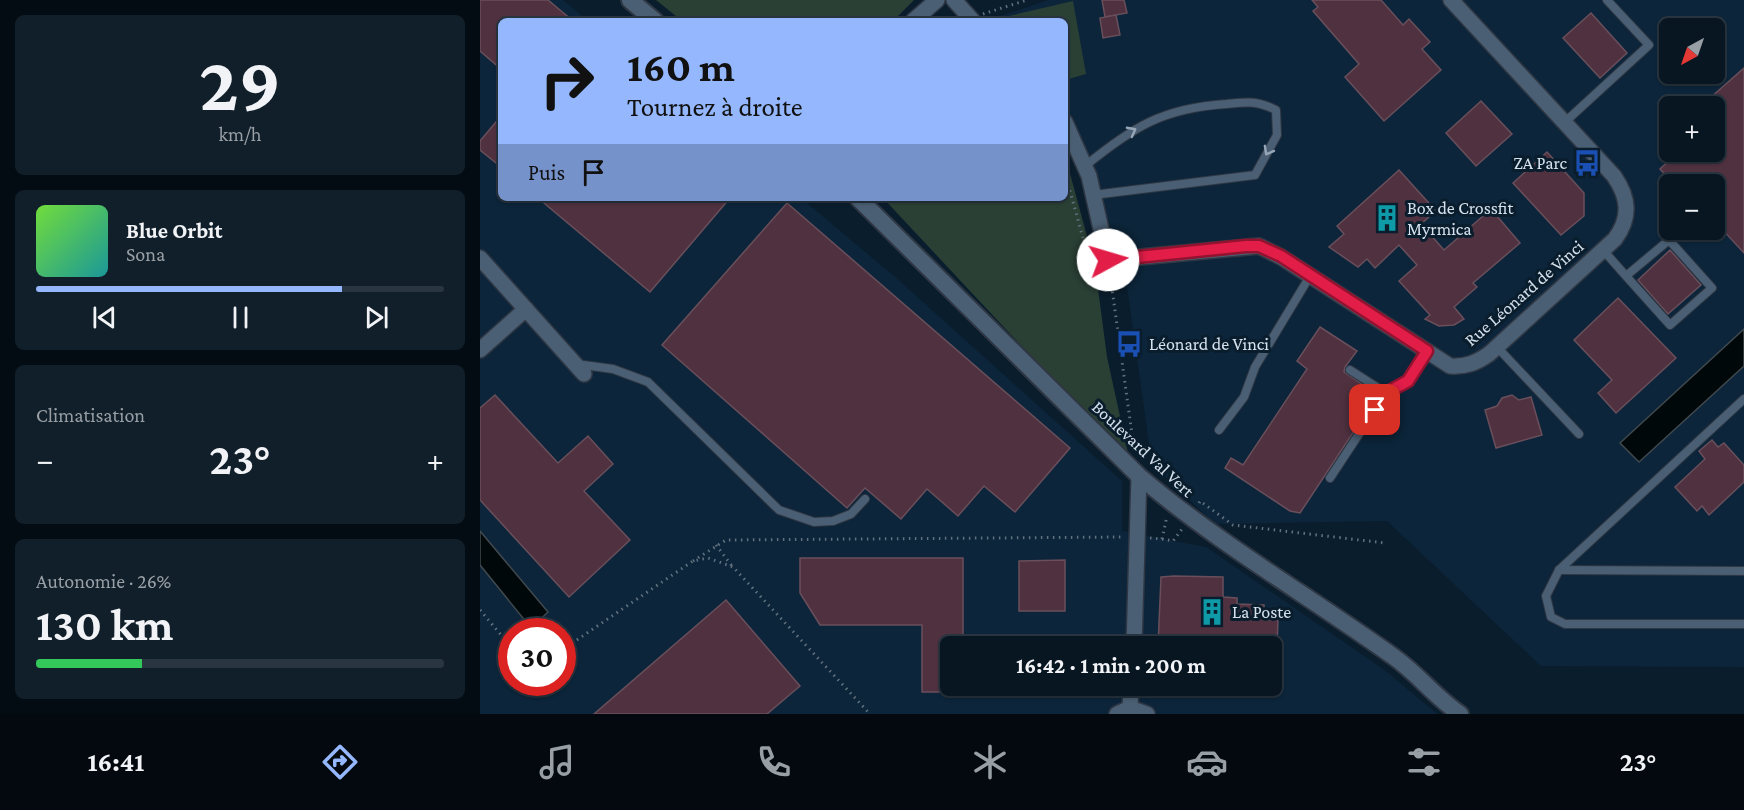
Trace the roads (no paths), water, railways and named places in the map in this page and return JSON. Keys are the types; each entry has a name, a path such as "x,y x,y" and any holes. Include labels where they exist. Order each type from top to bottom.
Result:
{"street":[{"path":"630,0 651,18"},
{"path":"916,18 937,0"},
{"path":"954,0 971,18"},
{"name":"Rue Léonard de Vinci","path":"1093,195 1108,260 1259,246 1450,366 1464,367 1477,363 1603,250 1624,226 1628,210 1625,192 1614,176 1451,0"},
{"path":"1068,129 1085,166 1093,195"},
{"name":"Boulevard Val Vert","path":"861,201 1139,477 1191,518 1395,657 1460,714"},
{"path":"480,258 579,369"},
{"path":"480,350 526,309"},
{"path":"1134,636 1139,477"},
{"path":"1128,696 1123,711 1147,714"}],"lane":[{"path":"1565,122 1649,45 1607,0"},
{"path":"1085,166 1122,136 1152,120 1190,106 1259,101 1276,110 1277,135 1255,175 1093,195"},
{"path":"1603,250 1626,276 1670,325 1712,288 1669,240 1626,276"},
{"path":"1219,430 1244,398 1256,367 1310,276"},
{"path":"1496,346 1579,434"},
{"path":"1330,478 1386,393 1408,381 1427,351"},
{"path":"579,369 613,369 648,382 779,510 814,522 833,521 850,514 865,499"},
{"path":"1350,370 1386,393"},
{"path":"1744,399 1559,570 1546,596 1551,618 1565,624 1744,624"},
{"path":"1559,570 1744,571"}],"place":[{"name":"ZA Parc","path":"1587,163"},
{"name":"Box de Crossfit Myrmica","path":"1387,218"},
{"name":"Léonard de Vinci","path":"1129,344"},
{"name":"La Poste","path":"1212,612"}]}
